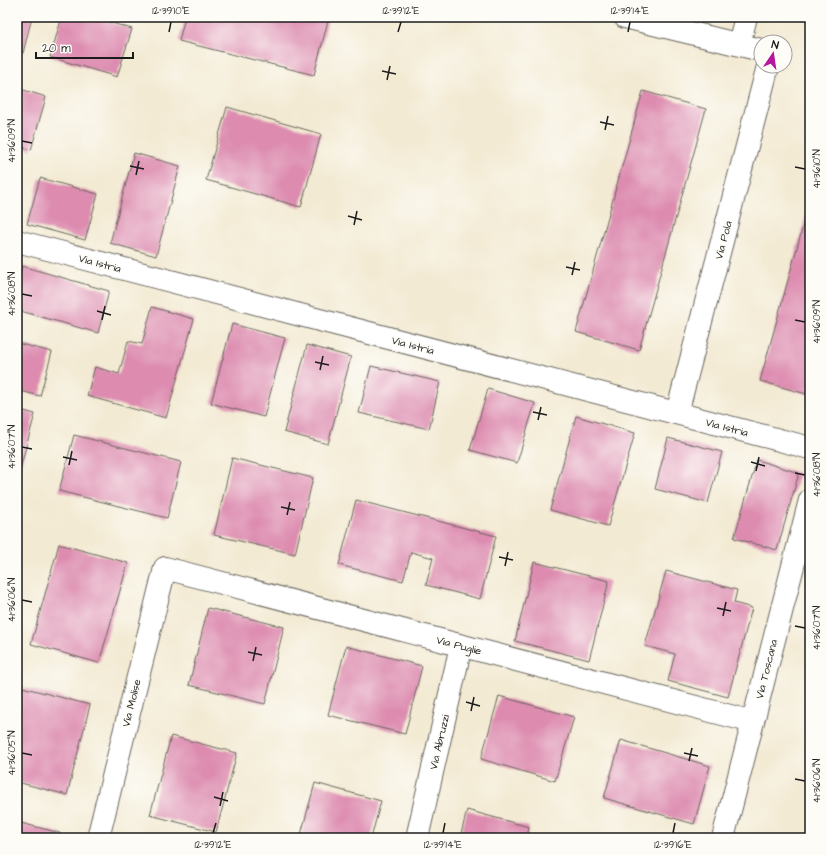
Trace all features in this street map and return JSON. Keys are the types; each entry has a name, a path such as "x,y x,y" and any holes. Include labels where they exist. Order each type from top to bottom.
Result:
{"street":[{"path":"625,17 753,48"},
{"path":"739,44 746,17"},
{"name":"Via Pola","path":"677,413 766,74"},
{"name":"Via Istria","path":"17,241 810,448"},
{"name":"Via Toscana","path":"723,838 810,500"},
{"name":"Via Puglie","path":"165,568 752,722"},
{"name":"Via Molise","path":"98,838 165,568"},
{"name":"Via Abruzzi","path":"417,838 461,646"}],"building":[{"path":"17,17 32,17 23,53 17,51"},
{"path":"62,17 92,17 132,29 117,77 50,57"},
{"path":"185,17 329,17 314,75 179,41"},
{"path":"17,88 46,97 31,150 17,146"},
{"path":"643,91 706,109 639,350 576,332"},
{"path":"227,107 321,134 301,207 206,180"},
{"path":"134,153 180,166 156,256 110,243"},
{"path":"40,178 98,194 85,240 27,224"},
{"path":"810,201 810,395 760,381"},
{"path":"22,266 109,291 98,333 17,310 17,283"},
{"path":"152,307 194,319 166,418 87,396 95,367 119,374 128,341 142,344"},
{"path":"232,324 285,338 264,417 211,403"},
{"path":"17,343 52,352 40,396 17,390"},
{"path":"307,345 351,357 328,444 284,432"},
{"path":"371,366 440,382 429,429 359,413"},
{"path":"488,389 535,403 517,463 470,450"},
{"path":"17,409 35,414 20,469 17,468"},
{"path":"576,416 635,433 608,526 550,510"},
{"path":"74,435 181,462 167,518 59,491"},
{"path":"668,438 722,452 708,503 655,489"},
{"path":"232,458 313,478 295,554 214,535"},
{"path":"757,460 799,473 777,550 734,538"},
{"path":"356,500 496,536 480,599 426,585 433,558 411,552 403,581 339,565"},
{"path":"59,544 128,563 99,663 31,644"},
{"path":"534,562 609,581 589,660 515,641"},
{"path":"666,571 737,590 734,603 752,608 728,697 668,681 675,654 645,646"},
{"path":"208,608 284,627 265,704 189,685"},
{"path":"346,646 422,666 405,734 328,715"},
{"path":"22,687 90,705 67,795 17,782 17,708"},
{"path":"499,696 574,717 555,781 481,759"},
{"path":"171,736 237,753 216,832 150,815"},
{"path":"621,740 710,766 694,824 604,798"},
{"path":"315,783 381,801 371,838 300,838"},
{"path":"467,810 529,827 527,838 460,838"},
{"path":"17,822 60,833 58,838 17,838"}]}
